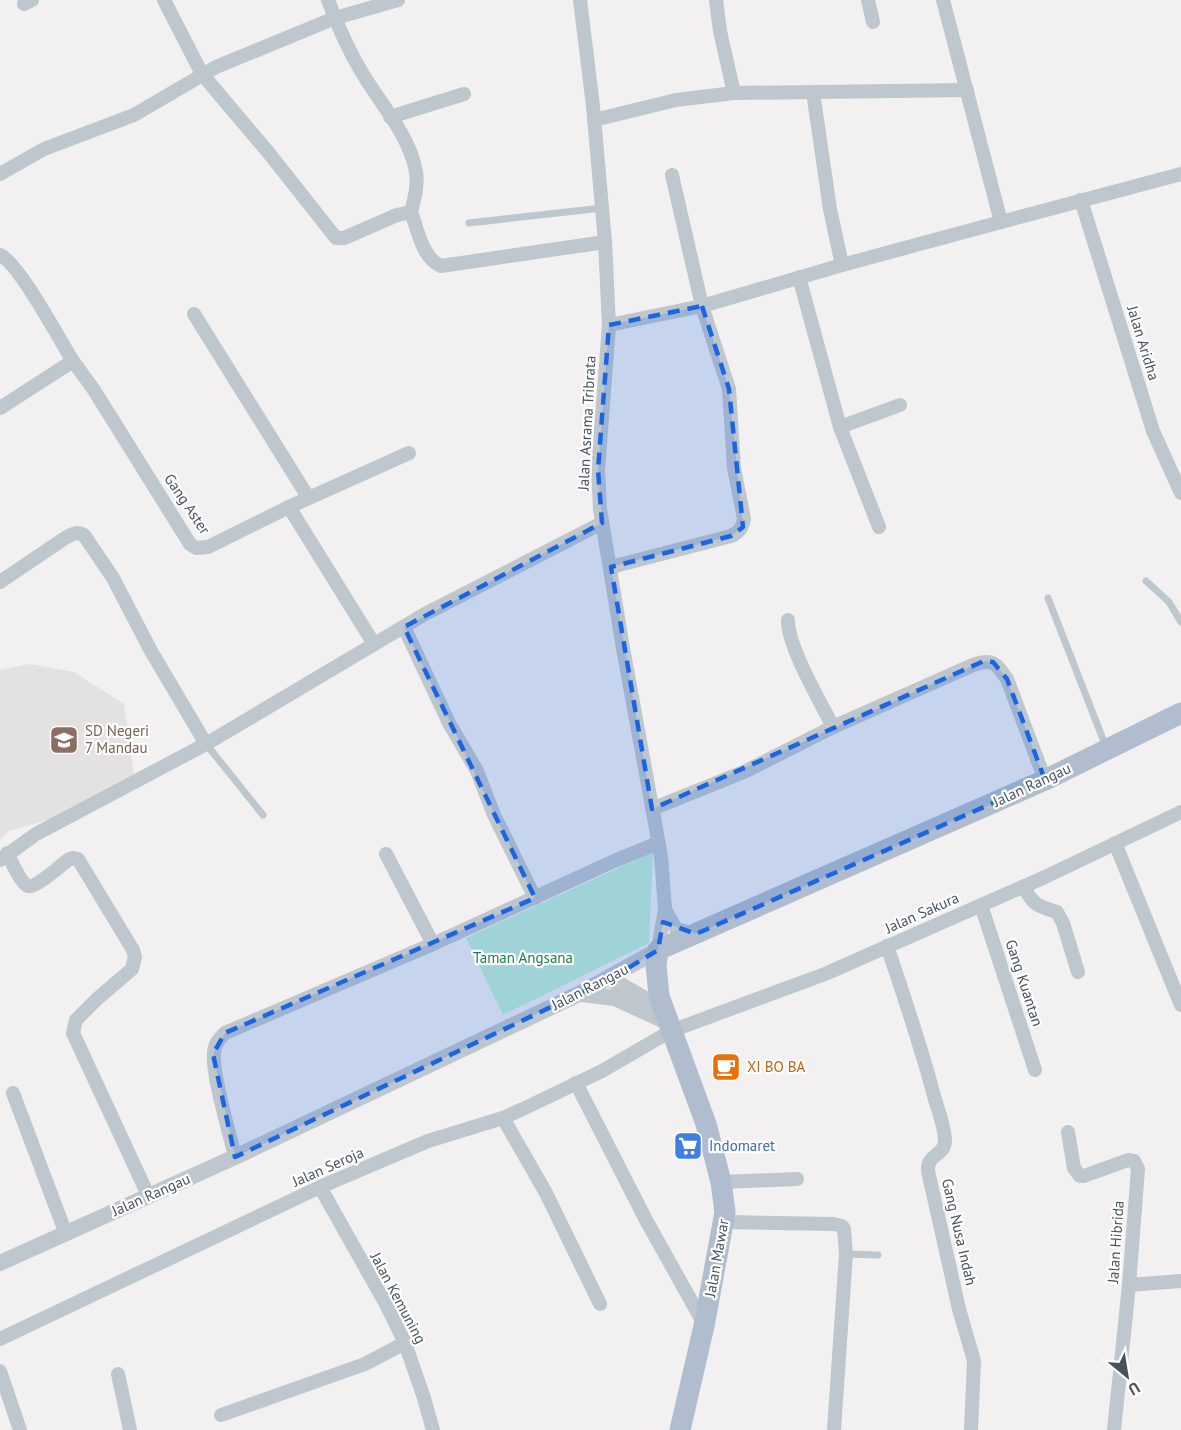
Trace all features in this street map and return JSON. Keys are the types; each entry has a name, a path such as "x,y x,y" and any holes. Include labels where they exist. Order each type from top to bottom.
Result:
{"main road":[{"name":"Jalan Rangau","path":"675,940 1045,780 1181,713"},
{"name":"Jalan Mawar","path":"675,940 656,966 659,996 706,1124 725,1202 725,1222 681,1430"}],"street":[{"path":"164,0 202,74 336,238 344,238 397,215 411,212"},
{"path":"328,0 361,70 405,141 416,169 415,195 411,212 426,253 434,263 441,266 605,242"},
{"path":"0,174 44,149 134,115 202,74 335,18 398,0"},
{"name":"Jalan Asrama Tribrata","path":"580,0 602,208 609,325 598,470 602,523 658,843 665,909 675,940"},
{"path":"716,0 720,31 734,93"},
{"path":"868,0 873,22"},
{"path":"943,0 1001,222"},
{"path":"594,120 676,100 734,93 967,90"},
{"path":"813,92 830,208 842,264"},
{"path":"390,117 464,94"},
{"path":"609,325 702,306 842,264 1181,174"},
{"path":"611,567 731,536 738,533 744,519 734,468 729,389 702,306 672,175"},
{"name":"Jalan Aridha","path":"1081,200 1153,431 1181,493"},
{"name":"Gang Aster","path":"0,255 12,264 190,544 196,548 208,547 308,497 409,453"},
{"path":"799,277 840,427 879,527"},
{"path":"194,314 308,497"},
{"path":"0,408 73,361"},
{"path":"840,427 900,405"},
{"path":"289,507 374,644"},
{"path":"148,1196 73,1033 76,1020 132,969 135,957 133,950 78,859 68,860 33,887 23,882 4,857 36,834 206,744 404,627 602,523"},
{"path":"0,582 73,533 84,535 113,578 151,651 206,744"},
{"path":"788,620 790,636 804,670 833,728"},
{"path":"404,627 449,723 477,771 494,815 535,898"},
{"path":"652,809 746,771 833,728 984,661 993,662 1008,679 1045,780"},
{"name":"Jalan Sakura","path":"668,1021 825,974 1024,886 1181,812"},
{"path":"235,1157 213,1054 217,1041 225,1033 433,944 658,843"},
{"path":"1115,843 1181,1005"},
{"path":"386,854 433,944"},
{"path":"1024,886 1030,900 1039,906 1057,912 1063,923 1078,972"},
{"name":"Gang Kuantan","path":"981,905 1035,1070"},
{"path":"665,909 675,940"},
{"name":"Jalan Rangau","path":"0,1263 235,1157 581,993 610,979 675,940"},
{"name":"Gang Nusa Indah","path":"887,946 922,1052 944,1134 944,1148 932,1158 928,1171 959,1309 974,1361 971,1430"},
{"path":"610,979 668,1021"},
{"path":"581,993 615,998 668,1021"},
{"name":"Jalan Seroja","path":"0,1339 320,1187 428,1141 503,1118 576,1083 668,1021"},
{"path":"576,1083 646,1220 704,1326"},
{"path":"13,1093 66,1234"},
{"path":"503,1118 546,1193 600,1304"},
{"name":"Jalan Hibrida","path":"1068,1132 1074,1168 1080,1176 1128,1160 1134,1161 1138,1169 1114,1430"},
{"path":"721,1182 797,1179"},
{"name":"Jalan Kemuning","path":"320,1187 386,1304 405,1343 433,1430"},
{"path":"725,1222 838,1224 842,1226 845,1233 846,1254 834,1430"},
{"path":"1129,1285 1181,1281"},
{"path":"221,1415 364,1364 405,1343"},
{"path":"0,1371 20,1430"},
{"path":"118,1374 130,1430"}],"lane":[{"path":"469,223 602,208"},
{"path":"1146,581 1169,602 1181,622"},
{"path":"1048,598 1107,750"},
{"path":"206,744 263,815"},
{"path":"846,1254 878,1255"}],"highlighted area":[{"path":"702,306 729,389 743,527 731,536 611,567 652,809 984,661 993,662 1007,679 1045,780 696,934 663,922 658,950 610,979 235,1157 213,1054 225,1033 535,898 404,627 602,523 598,470 609,325"}],"shaded area":[{"name":"SD Negeri 7 Mandau","path":"29,664 74,672 124,704 134,776 59,817 8,831 0,840 0,670"}],"green space":[{"name":"Taman Angsana","path":"653,852 649,943 503,1015 466,938"}],"place":[{"name":"SD Negeri 7 Mandau","path":"64,740"},
{"name":"XI BO BA","path":"726,1067"},
{"name":"Indomaret","path":"688,1146"}]}
